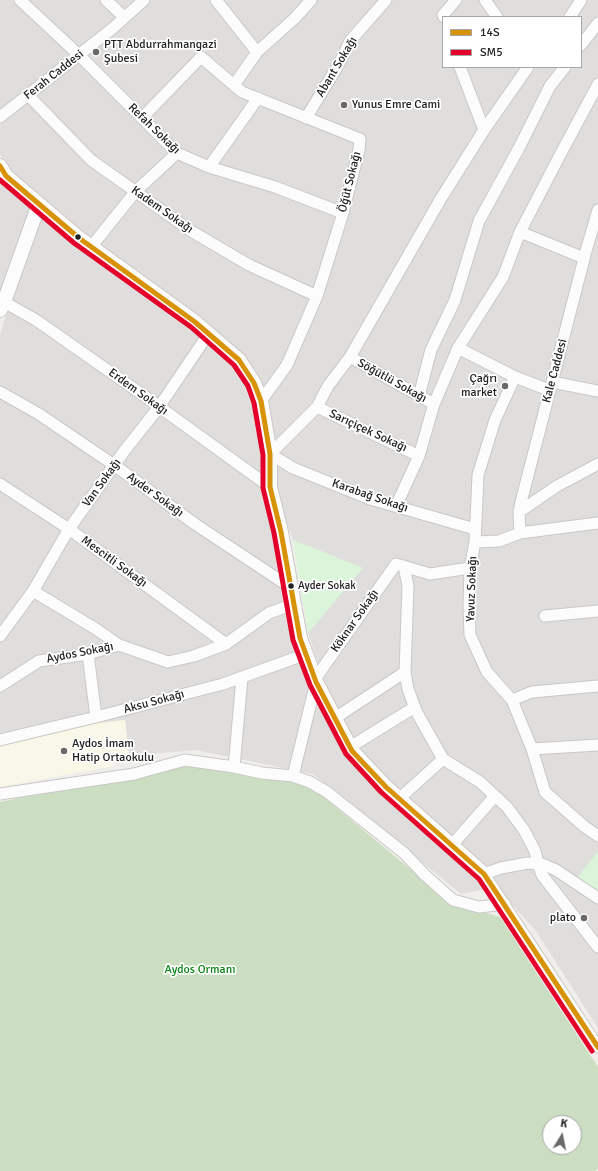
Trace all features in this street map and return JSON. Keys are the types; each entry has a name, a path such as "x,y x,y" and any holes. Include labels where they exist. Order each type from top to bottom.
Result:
{"street":[{"name":"Refah Sokağı","path":"20,0 79,55 176,153 209,167 275,187 343,213"},
{"path":"106,0 124,17"},
{"name":"Ferah Caddesi","path":"0,117 79,55 144,0"},
{"path":"216,0 257,52"},
{"path":"234,85 257,52 295,18 311,0"},
{"name":"Abant Sokağı","path":"306,118 339,64 350,41 386,0"},
{"path":"444,16 456,0"},
{"path":"485,0 496,16"},
{"path":"571,16 578,2"},
{"path":"582,44 598,23"},
{"name":"Öğüt Sokağı","path":"142,118 201,56 242,92 360,138 343,213 317,296 287,366 261,401"},
{"path":"460,68 484,130"},
{"path":"270,454 317,407 328,386 350,357 440,200 484,130 527,68"},
{"path":"419,396 431,350 454,300 480,221 550,86 563,68"},
{"path":"396,506 419,456 434,404 458,348 503,277 520,232 598,84"},
{"name":"Kadem Sokağı","path":"28,95 91,160 191,231 242,261 317,296"},
{"path":"209,167 258,98"},
{"path":"91,246 136,191 176,153"},
{"path":"2,173 91,246 209,333 239,360 254,383 261,401 270,454 270,486 281,532 300,638 316,680 350,748 376,776 484,874 598,1047"},
{"path":"2,306 39,204"},
{"name":"Kale Caddesi","path":"520,532 519,512 584,258 598,213"},
{"path":"520,232 584,258"},
{"name":"Erdem Sokağı","path":"2,306 36,320 270,486"},
{"name":"Van Sokağı","path":"0,636 33,591 69,529 114,465 158,407 209,333"},
{"path":"458,348 515,377 551,386 598,391"},
{"name":"Söğütlü Sokağı","path":"350,357 434,404"},
{"name":"Yavuz Sokağı","path":"515,377 495,420 478,475 475,542 470,568 470,635 487,672 512,700 532,749 545,792 585,827 598,836"},
{"name":"Ayder Sokağı","path":"0,392 39,414 114,465 195,524 290,587"},
{"name":"Sarıçiçek Sokağı","path":"317,407 419,456"},
{"name":"Karabağ Sokağı","path":"270,454 300,471 370,499 475,529"},
{"path":"519,512 557,486 598,464"},
{"name":"Mescitli Sokağı","path":"0,484 69,529 226,644"},
{"path":"475,542 499,542 520,532 598,524"},
{"path":"400,565 430,574 470,568"},
{"path":"400,565 408,586 405,672 408,689 415,707 442,759 480,782 507,807 524,830 535,851 542,875 549,886 598,947"},
{"name":"Köknar Sokağı","path":"316,680 400,565"},
{"name":"Aydos Sokağı","path":"33,591 96,629 119,645 168,662 194,656 226,644 269,613 294,604"},
{"path":"546,616 598,611"},
{"name":"Aydos Sokağı","path":"0,686 39,661 88,654 119,645"},
{"path":"88,654 96,717"},
{"name":"Aksu Sokağı","path":"0,740 223,684 306,654"},
{"path":"335,718 405,672"},
{"path":"234,767 242,678"},
{"path":"293,776 316,680"},
{"path":"512,700 532,692 598,686"},
{"path":"350,748 415,707"},
{"path":"532,749 576,745 598,745"},
{"path":"400,798 442,759"},
{"path":"0,794 134,774 185,760 234,767 262,773 293,776 310,782 328,792 404,853 425,875 453,900 479,907 504,904"},
{"path":"452,845 495,796"},
{"path":"484,874 501,868 528,863 538,863 556,870 598,898"}],"shaded area":[{"path":"0,0 598,0 598,1028 536,931 462,849 360,752 330,700 308,633 362,568 293,540 274,487 248,363 211,327 85,235 7,168 0,154"},
{"path":"0,174 34,205 0,298"},
{"path":"40,214 234,363 258,409 267,490 301,657 336,740 488,889 461,894 313,774 196,750 129,756 125,720 10,742 0,746 0,334"},
{"name":"Aydos İmam Hatip Ortaokulu","path":"125,720 129,756 113,758 114,766 0,787 0,746 52,728"}],"green space":[{"path":"293,540 363,568 308,633"},
{"name":"Aydos Ormanı","path":"190,766 309,785 451,903 500,917 598,1067 598,1169 595,1171 0,1171 0,802 122,776"},
{"path":"598,851 598,894 577,878"}],"transit line":[{"name":"14S","path":"0,166 6,176 79,238 195,322 239,360 254,383 261,401 270,454 270,487 281,532 300,638 316,682 352,751 386,787 484,874 598,1047"},
{"name":"SM5","path":"0,180 74,243 191,327 234,365 248,386 254,403 263,455 263,488 274,533 293,640 310,685 346,754 381,792 479,879 592,1051"}],"place":[{"name":"PTT Abdurrahmangazi Şubesi","path":"96,52"},
{"name":"Yunus Emre Cami","path":"344,105"},
{"name":"Çağrı market","path":"505,386"},
{"name":"Ayder Sokak","path":"291,586"},
{"name":"Aydos İmam Hatip Ortaokulu","path":"64,751"},
{"name":"plato","path":"584,918"}]}
